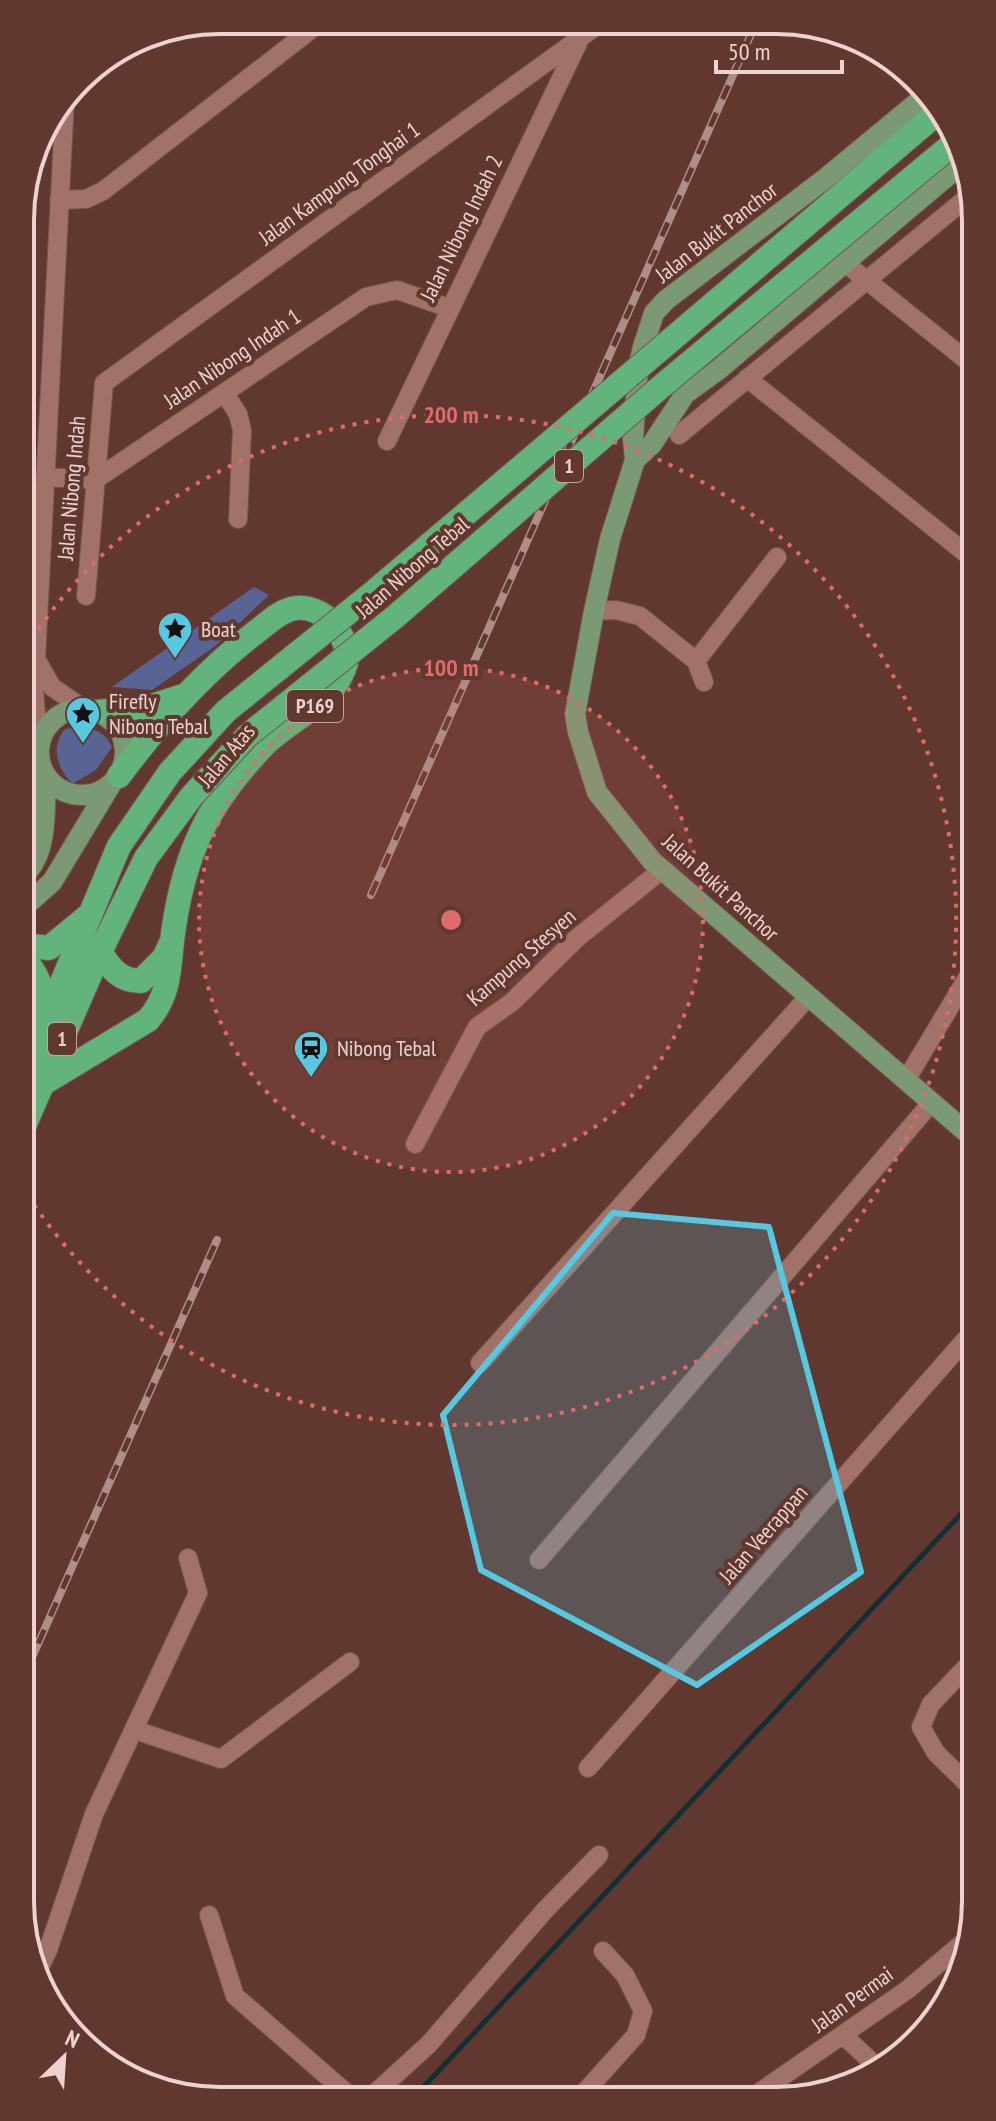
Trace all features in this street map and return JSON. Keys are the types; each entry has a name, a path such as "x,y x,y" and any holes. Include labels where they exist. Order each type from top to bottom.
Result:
{"highway":[{"name":"Jalan Nibong Tebal","path":"34,1071 38,1043 119,846 170,772 226,711 375,591 931,118"},
{"name":"Jalan Nibong Tebal","path":"34,1076 146,858 191,797 247,736 396,616 657,390 948,148"},
{"name":"Jalan Atas","path":"114,781 183,696 219,660 280,613 293,609 317,611 331,621 345,640 348,660 334,688 318,704 267,742 220,797 196,842 172,941"},
{"name":"Jalan Atas","path":"91,711 146,708 183,696"},
{"path":"34,946 49,948 90,914"},
{"path":"100,952 112,970 128,981 141,981 164,958 172,941"},
{"name":"P169","path":"34,1077 148,1020 158,1009 171,971 172,941"},
{"path":"34,972 40,980 42,998 38,1043"}],"main road":[{"name":"Jalan Bukit Panchor","path":"919,101 826,178 666,300 654,313 638,368 633,439 635,460 610,539 575,714 597,792 652,861 962,1128"},
{"name":"Jalan Bukit Panchor","path":"635,460 652,444 685,394 718,370 955,169"},
{"path":"638,368 657,389 671,394 685,394"},
{"path":"71,711 91,711 118,728 123,739 124,765 114,781 97,793 83,796 69,794 56,787 46,776 40,763 39,750 42,737 58,716 71,711"},
{"path":"34,859 42,842 46,776"},
{"name":"Jalan Atas","path":"34,898 52,882 114,781"}],"street":[{"path":"59,200 86,199 103,191 305,34"},
{"name":"Jalan Kampung Tonghai 1","path":"104,383 586,34"},
{"name":"Jalan Nibong Indah 2","path":"387,441 580,38"},
{"path":"39,750 34,690 64,118"},
{"path":"679,435 961,203"},
{"path":"845,263 962,357"},
{"name":"Jalan Nibong Indah 1","path":"95,480 366,297 397,290 449,308"},
{"path":"747,378 962,550"},
{"name":"Jalan Nibong Indah","path":"86,596 104,383"},
{"path":"225,394 238,414 242,430 238,519"},
{"path":"45,477 95,480"},
{"path":"696,661 777,557"},
{"path":"594,611 616,610 640,616 696,661 704,682"},
{"path":"36,659 52,687 91,711"},
{"name":"Kampung Stesyen","path":"415,1144 477,1027 512,1002 577,938 663,869"},
{"path":"906,1080 962,987"},
{"path":"480,1363 809,996"},
{"path":"539,1560 932,1102"},
{"name":"Jalan Veerappan","path":"588,1768 962,1343"},
{"path":"44,1959 94,1814 198,1593 188,1558"},
{"path":"135,1730 221,1759 350,1662"},
{"path":"962,1672 931,1704 921,1727 936,1753 962,1778"},
{"path":"382,2087 429,2044 546,1909 599,1855"},
{"path":"209,1915 235,1996 340,2087"},
{"name":"Jalan Permai","path":"768,2087 907,1990 956,1949"},
{"path":"589,2087 636,2035 643,2011 625,1975 603,1951"},
{"path":"844,2036 871,2061"}],"highlighted area":[{"path":"613,1213 769,1227 861,1572 697,1685 481,1570 443,1415"}],"shaded area":[{"path":"254,587 269,595 214,647 152,690 112,687"},
{"path":"76,727 98,731 112,747 96,770 72,784 62,771 57,750 65,729"}],"waterway":[{"path":"423,2087 962,1513"}],"railway":[{"path":"371,895 751,34"},
{"path":"34,1653 217,1240"}],"place":[{"name":"Boat","path":"175,660"},
{"name":"Firefly Nibong Tebal","path":"83,745"},
{"name":"Nibong Tebal","path":"311,1079"}]}
